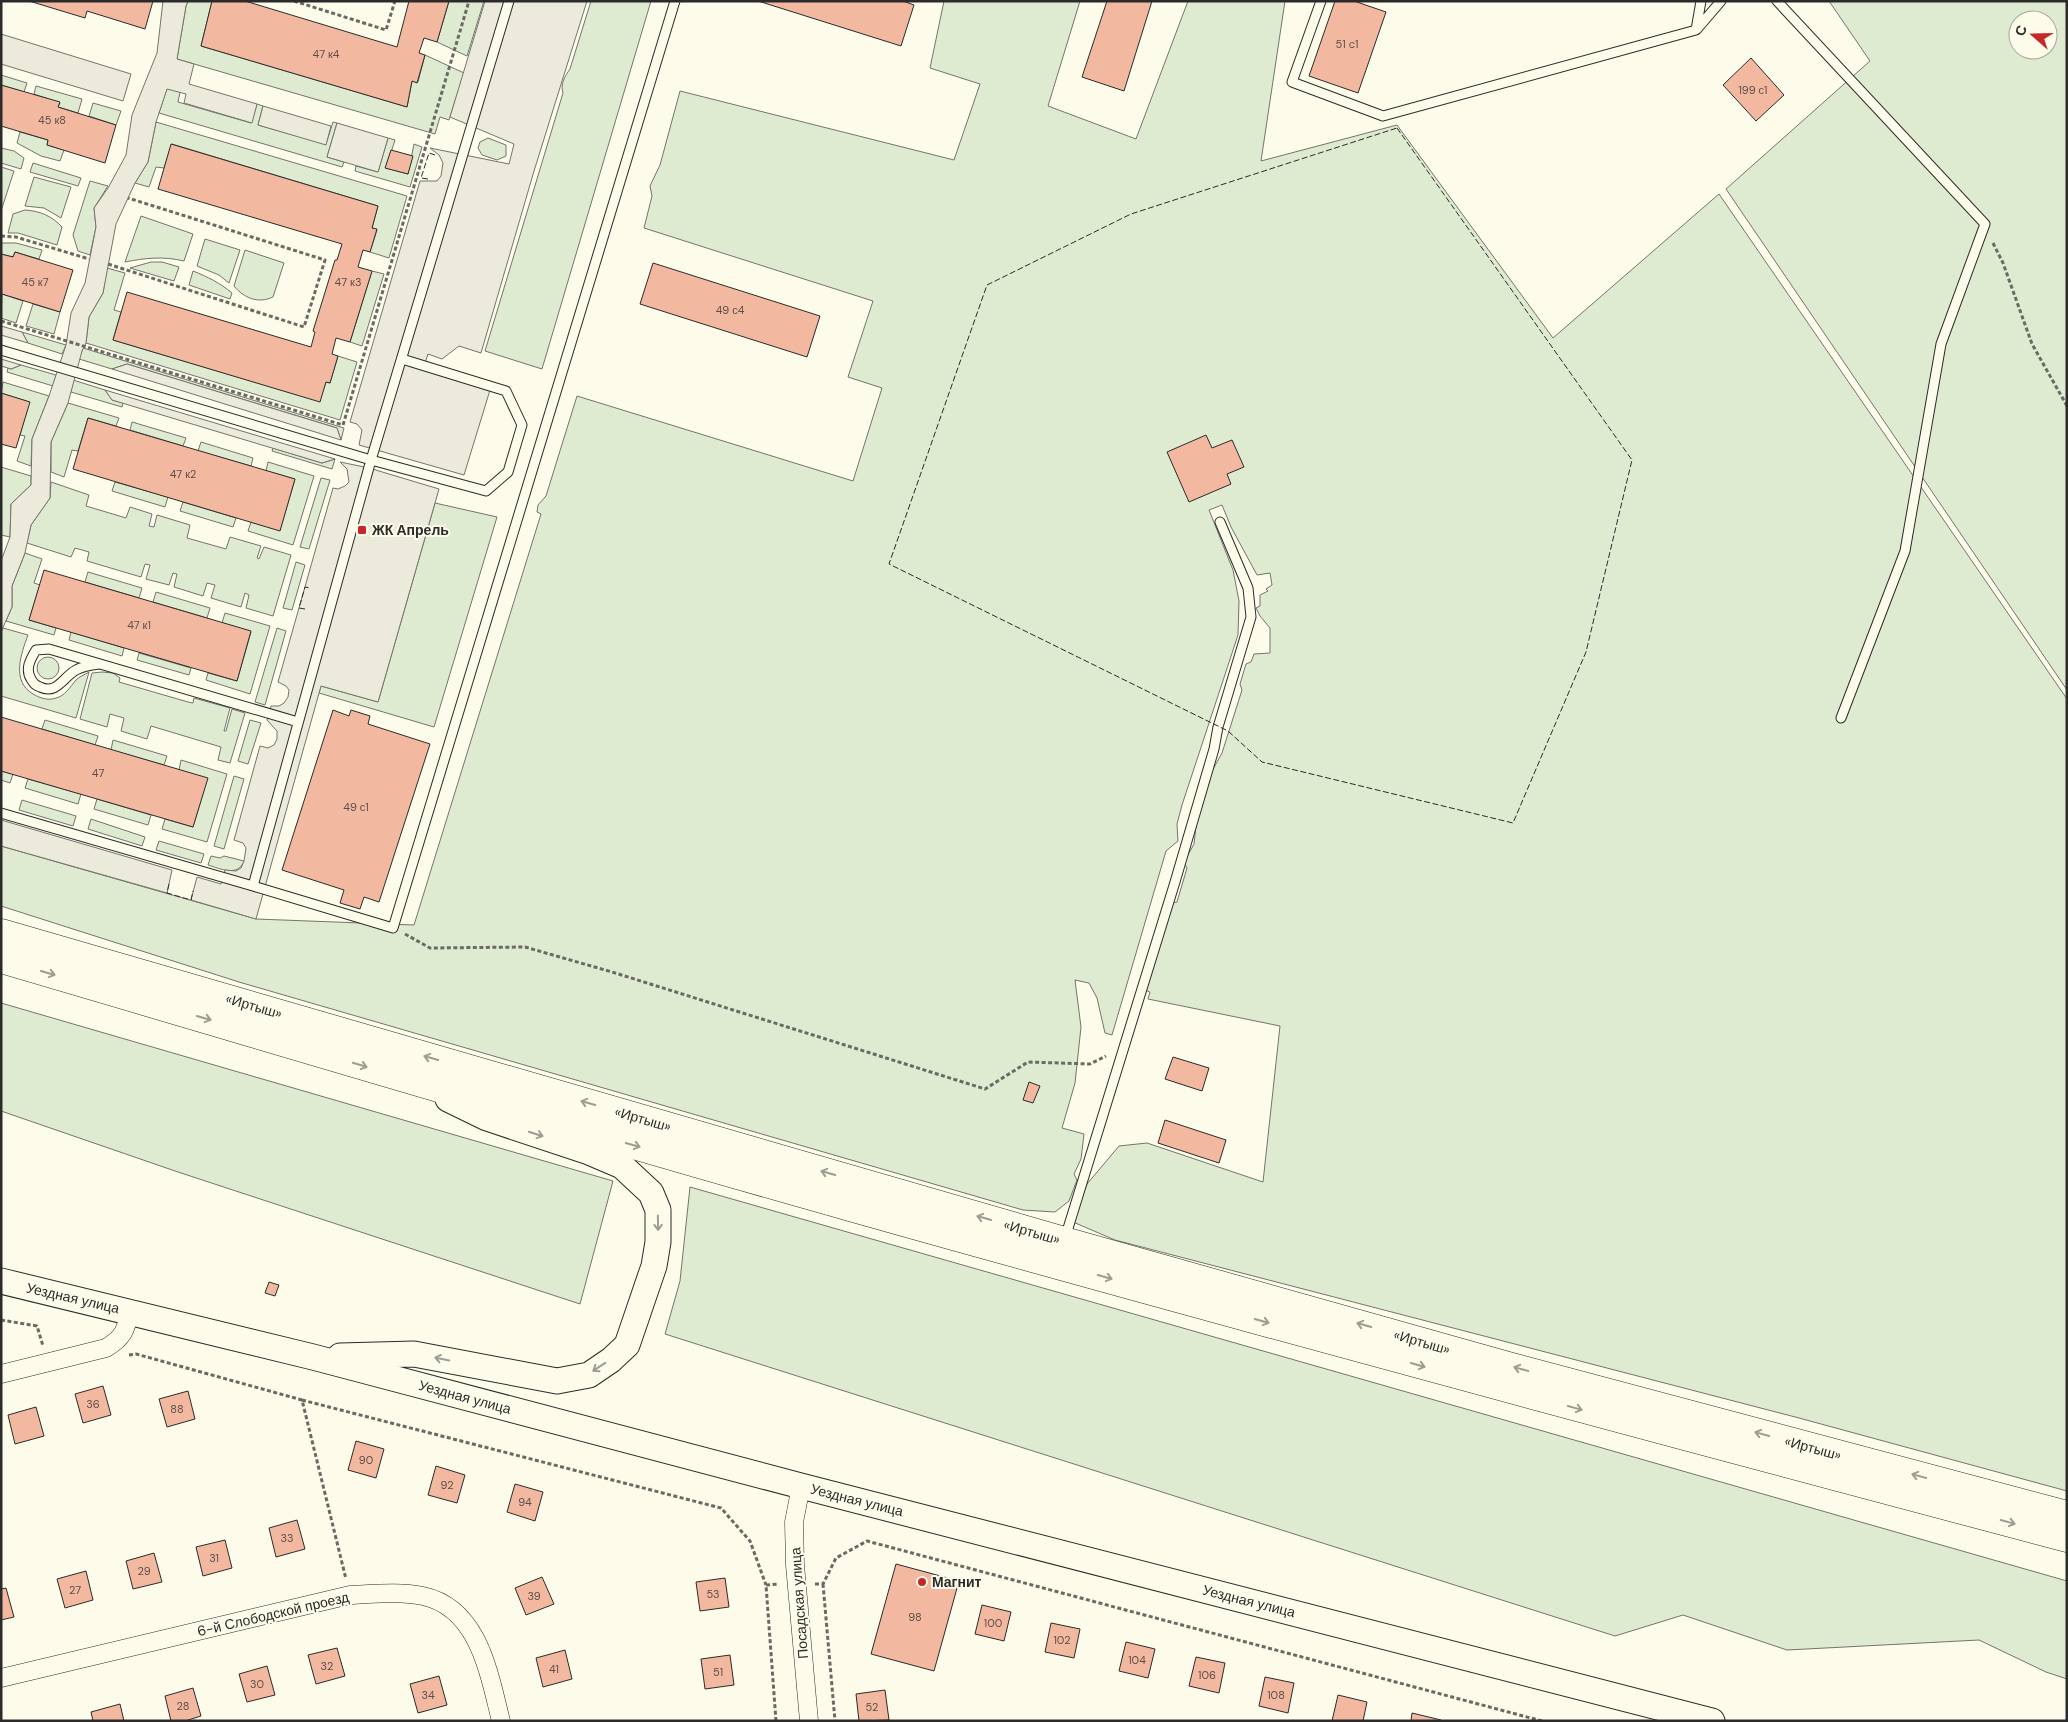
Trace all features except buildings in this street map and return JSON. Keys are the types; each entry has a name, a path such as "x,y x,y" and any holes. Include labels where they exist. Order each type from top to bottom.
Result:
{"highway":[{"name":"«Иртыш»","path":"1,933 1064,1241 1508,1366 2067,1515"},
{"name":"«Иртыш»","path":"1,959 412,1081 852,1207 1503,1388 2067,1538"}],"street":[{"path":"313,1357 414,1354 557,1381 588,1375 611,1360 627,1345 654,1266 658,1242 658,1210 651,1193 622,1166 589,1152 487,1118 412,1081"},
{"name":"Уездная улица","path":"1,1281 313,1357 802,1486 1712,1721"},
{"path":"1,1374 106,1348 117,1342 126,1329 130,1312"},
{"name":"Посадская улица","path":"802,1486 794,1522 808,1721"},
{"name":"6-й Слободской проезд","path":"1,1678 350,1595 395,1593 424,1596 445,1605 465,1621 478,1643 488,1671 501,1721"}],"lane":[{"path":"253,886 371,460 508,1"},
{"path":"1,813 393,928 675,1"},
{"path":"1321,1 1292,82 1383,116 1696,30 1721,1"},
{"path":"1696,30 1701,1"},
{"path":"1777,1 1985,224 1941,344 1905,551 1841,718"},
{"path":"1,350 371,460 486,491 508,472 522,425 506,391 402,358"},
{"path":"1064,1241 1178,872 1251,617 1248,588 1220,522"},
{"path":"99,664 89,665 75,671 54,689 45,690 34,684 28,674 29,662 36,650 49,649 298,722"}],"path":[{"path":"294,1 386,30 395,1"},
{"path":"1,321 343,424 469,1"},
{"path":"108,264 304,327 325,260 128,198"},
{"path":"1985,224 2003,263 2032,344 2067,406"},
{"path":"1,236 16,237 89,259"},
{"path":"393,928 430,948 525,947 612,972 985,1089 1028,1062 1090,1064 1125,1047"},
{"path":"1,1320 37,1326 48,1363"},
{"path":"126,1356 136,1354 302,1400 720,1508 750,1542 766,1585 776,1721"},
{"path":"302,1400 350,1595"},
{"path":"835,1721 823,1584 836,1558 867,1541 1542,1721"},
{"path":"766,1585 823,1584"}],"green space":[{"path":"188,1 212,1 201,46 407,107 412,81 418,82 425,55 464,73 449,120 440,117 435,134 177,59"},
{"path":"449,1 484,1 467,56 437,42"},
{"path":"591,1 651,1 542,369 485,351 563,93 562,86 570,69"},
{"path":"944,1 1080,1 1048,106 1136,139 1188,1 1285,1 1261,161 1397,125 1553,338 1719,194 2067,699 2067,1491 1799,1418 1115,1240 1073,1222 1087,1184 1119,1146 1147,1143 1263,1182 1280,1026 1148,999 1150,992 1145,990 1171,903 1177,902 1187,868 1184,862 1194,844 1197,817 1205,784 1222,753 1242,690 1240,684 1246,664 1251,662 1254,654 1270,653 1270,628 1256,608 1260,606 1260,595 1268,591 1266,589 1272,585 1270,573 1257,575 1231,527 1222,505 1209,510 1233,570 1239,601 1238,635 1182,805 1177,824 1178,841 1166,851 1112,1035 1105,1033 1097,998 1089,983 1075,980 1081,1027 1075,1083 1062,1128 1084,1134 1081,1159 1074,1174 1077,1180 1069,1201 1055,1212 1023,1210 239,982 1,906 1,846 256,919 414,925 541,514 537,512 538,505 546,496 577,396 853,481 882,388 848,377 873,301 644,228 652,196 650,186 660,165 680,91 954,160 980,84 930,68"},
{"path":"1829,1 2067,1 2067,690 1726,189 1870,61"},
{"path":"1,75 27,83 24,92 1,85"},
{"path":"36,86 82,99 78,113 58,107 60,103 34,94"},
{"path":"167,88 180,92 178,102 251,123 257,104 263,106 258,125 326,144 333,122 337,123 327,157 344,162 342,167 159,113"},
{"path":"93,103 121,111 116,125 89,116"},
{"path":"156,122 407,196 389,258 370,252 377,230 372,228 378,206 172,144 164,168 156,167 149,187 135,183 148,162"},
{"path":"20,132 48,140 47,145 64,150 60,161 41,156 17,143"},
{"path":"388,138 395,140 386,168 408,174 414,144 422,147 410,187 355,171 356,166 378,172"},
{"path":"488,138 506,145 506,156 497,160 482,155 478,148 480,142"},
{"path":"1,148 14,151 24,158 21,169 1,163"},
{"path":"33,163 81,178 78,186 30,172"},
{"path":"1,167 14,171 1,211"},
{"path":"34,177 71,187 61,218 44,208 25,206"},
{"path":"90,181 108,186 94,208 96,227 90,255 78,251 73,235"},
{"path":"25,210 45,215 62,227 57,245 18,233 8,233 13,214"},
{"path":"141,216 193,234 184,261 154,258 125,262"},
{"path":"205,239 240,250 229,283 219,275 197,266"},
{"path":"1,243 16,243 42,250 39,259 15,252 13,257 1,254"},
{"path":"245,250 284,263 273,297 262,300 252,299 242,294 234,286"},
{"path":"151,262 162,262 179,267 174,281 130,268"},
{"path":"107,268 125,273 114,310 121,312 113,340 319,401 326,382 330,383 338,356 357,362 340,420 86,343 89,317 103,293"},
{"path":"193,271 214,280 227,289 232,293 230,299 189,285"},
{"path":"372,271 384,274 362,346 350,342"},
{"path":"2,294 23,301 16,323 1,318"},
{"path":"33,304 60,312 54,334 26,326"},
{"path":"22,332 66,345 62,354 28,343"},
{"path":"83,348 344,428 341,440 337,428 127,364 112,369 79,359"},
{"path":"21,365 56,375 53,386 7,372 8,368 11,369"},
{"path":"73,380 105,390 112,400 123,403 122,407 71,392"},
{"path":"3,382 49,396 32,439 31,466 17,461 25,436 20,435 29,402 1,393"},
{"path":"68,403 119,418 116,426 88,418 78,451 72,450 64,477 51,472 51,442"},
{"path":"132,422 186,438 183,446 130,430"},
{"path":"201,442 253,458 251,466 198,451"},
{"path":"273,448 322,463 335,459 332,469 272,451"},
{"path":"268,462 314,476 293,545 248,531 251,522 280,530 295,479 266,471"},
{"path":"1,467 31,476 31,485 11,504 10,537 1,535"},
{"path":"321,478 330,480 309,549 300,547"},
{"path":"51,482 89,495 86,506 126,518 130,507 152,514 149,526 154,527 157,515 190,525 187,538 226,549 230,537 261,546 257,558 259,559 264,547 291,555 273,616 246,608 249,595 245,593 241,607 211,598 215,585 207,583 203,596 174,587 177,574 173,573 169,585 146,579 150,565 145,564 141,577 87,561 89,552 75,548 71,557 27,543 31,525 50,498"},
{"path":"115,482 168,497 165,507 112,491"},
{"path":"183,502 236,518 233,527 180,511"},
{"path":"435,503 497,517 434,727 319,693 321,686 378,702"},
{"path":"25,553 42,559 34,583 40,585 29,620 56,628 54,635 6,621 12,607 12,586"},
{"path":"296,562 305,565 292,610 283,608"},
{"path":"88,572 142,588 139,598 85,582"},
{"path":"156,592 210,608 207,618 153,602"},
{"path":"225,613 270,626 250,694 206,680 208,673 237,681 251,632 222,623"},
{"path":"3,628 28,635 21,659 20,675 26,689 33,694 47,699 59,697 77,679 89,672 76,718 1,696 1,632"},
{"path":"277,628 286,631 265,705 255,702"},
{"path":"71,632 124,648 122,656 69,640"},
{"path":"139,653 191,668 189,675 137,660"},
{"path":"48,657 56,660 59,668 56,676 48,679 40,676 37,668 40,660"},
{"path":"92,673 113,673 120,678 119,682 188,702 193,703 194,698 230,708 224,731 226,731 232,709 245,713 230,763 218,760 221,747 151,726 147,739 121,731 124,718 110,714 107,727 80,719"},
{"path":"45,720 98,736 95,745 42,729"},
{"path":"250,720 261,723 248,764 238,761"},
{"path":"113,740 167,756 164,765 111,750"},
{"path":"181,760 227,774 207,842 162,829 165,819 193,827 207,779 179,770"},
{"path":"1,771 13,774 10,783 1,780"},
{"path":"234,776 244,779 224,849 214,846"},
{"path":"28,779 81,794 78,804 25,788"},
{"path":"97,799 151,815 148,825 94,809"},
{"path":"22,800 76,816 73,826 19,810"},
{"path":"91,819 145,837 142,846 88,829"},
{"path":"159,841 204,854 201,863 156,850"},
{"path":"211,856 220,858 224,856 244,861 238,869 229,871 208,865"},
{"path":"1,1003 613,1181 580,1304 178,1172 1,1111"},
{"path":"690,1187 2067,1581 2067,1679 2046,1672 1979,1640 1787,1650 1683,1615 1615,1636 665,1334 680,1281"}],"shaded area":[{"path":"163,1 188,1 177,59 194,64 189,84 257,104 252,123 184,103 186,94 167,89 156,122 148,162 135,183 116,224 103,293 89,317 86,343 82,351 68,403 51,442 50,498 31,525 25,553 12,586 12,607 1,632 1,561 10,537 11,504 31,485 32,439 66,345 71,313 85,283 96,227 94,208 108,188 126,155 132,115 157,53"},
{"path":"485,1 587,1 534,171 481,353 459,346 442,359 428,354 423,369 490,390 464,475 359,445 362,430 357,424 350,422 420,181 437,181 441,176 443,163 439,155 430,148 509,164 514,144 450,117"},
{"path":"1,34 131,74 123,101 1,64"},
{"path":"263,106 331,126 326,145 258,125"},
{"path":"337,123 388,138 378,172 327,157"},
{"path":"1,326 22,332 28,343 1,335"},
{"path":"1,359 21,365 11,369 1,366"},
{"path":"127,364 337,428 341,440 112,369"},
{"path":"105,390 335,459 322,463 112,400"},
{"path":"340,462 369,468 439,489 378,702 321,686 256,919 191,900 197,877 221,884 225,870 236,871 241,868 244,861 246,848 243,843 234,840 260,746 268,748 274,745 277,739 277,731 267,720 271,706 279,706 288,697 289,690 278,682 333,488 338,489 349,482 347,469"},
{"path":"1,820 172,870 167,893 1,846"}],"fence":[{"path":"1397,128 1632,460 1586,652 1513,823 1262,762 1228,731 889,564 987,285 1131,214 1397,128"},
{"path":"428,179 421,178 429,153 435,155"},
{"path":"305,609 299,608 305,587 310,588"},
{"path":"169,884 167,893 191,900 193,891"}],"place":[{"name":"ЖК Апрель","path":"362,530"},
{"name":"Магнит","path":"922,1582"}]}
